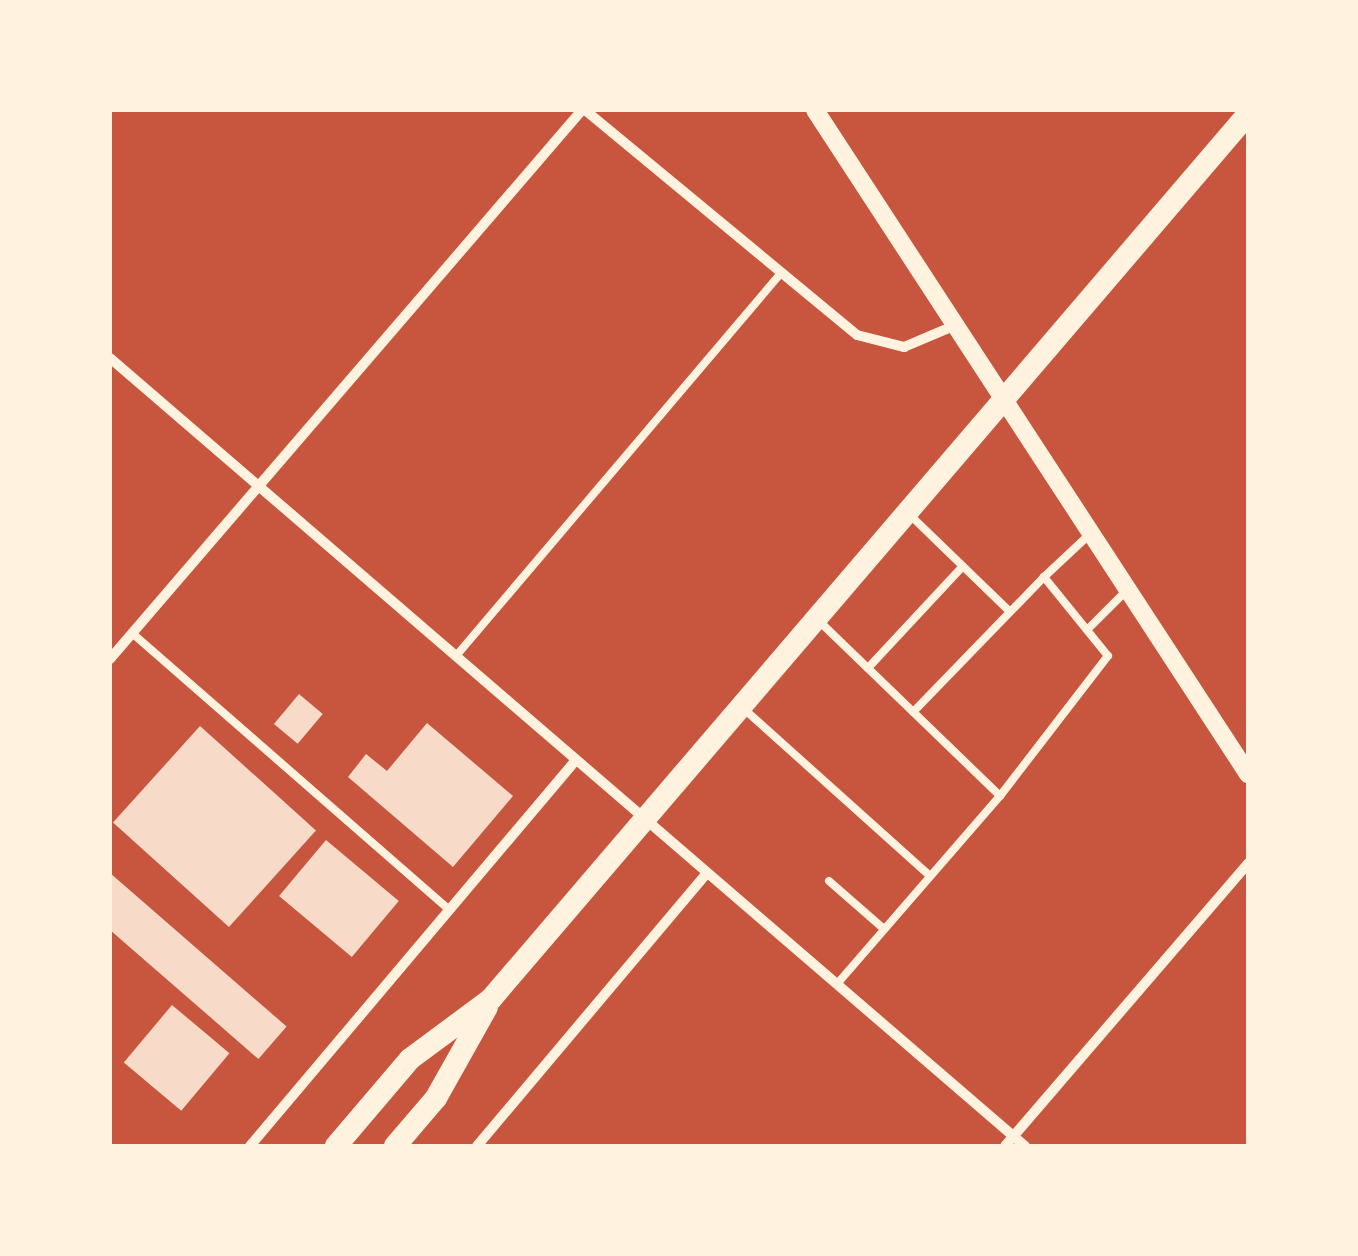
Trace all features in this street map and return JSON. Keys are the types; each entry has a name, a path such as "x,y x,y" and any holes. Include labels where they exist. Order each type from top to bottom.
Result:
{"main road":[{"path":"395,1146 436,1098 491,1000 820,621 1248,114"},
{"path":"336,1146 410,1060 491,1000"}],"street":[{"path":"110,659 583,110 781,273 880,345 904,347 956,325"},
{"path":"815,110 1248,774"},
{"path":"110,358 837,984 1009,1141 1025,1146"},
{"path":"250,1146 576,760"},
{"path":"1009,1141 1248,863"},
{"path":"477,1146 708,872"}],"lane":[{"path":"456,656 781,273"},
{"path":"910,515 1010,612"},
{"path":"913,712 1091,533"},
{"path":"868,668 963,566"},
{"path":"837,984 1000,796 1108,656 1044,577"},
{"path":"1087,630 1128,590"},
{"path":"820,621 1000,796"},
{"path":"132,633 449,910"},
{"path":"744,708 930,876"},
{"path":"829,882 884,930"}],"building":[{"path":"299,694 323,714 298,744 274,724"},
{"path":"427,723 513,796 453,867 348,777 366,754 387,771"},
{"path":"200,726 316,830 229,927 113,823"},
{"path":"326,840 399,901 352,957 279,896"},
{"path":"110,873 287,1027 258,1059 110,930"},
{"path":"172,1005 229,1053 181,1111 124,1062"}]}
